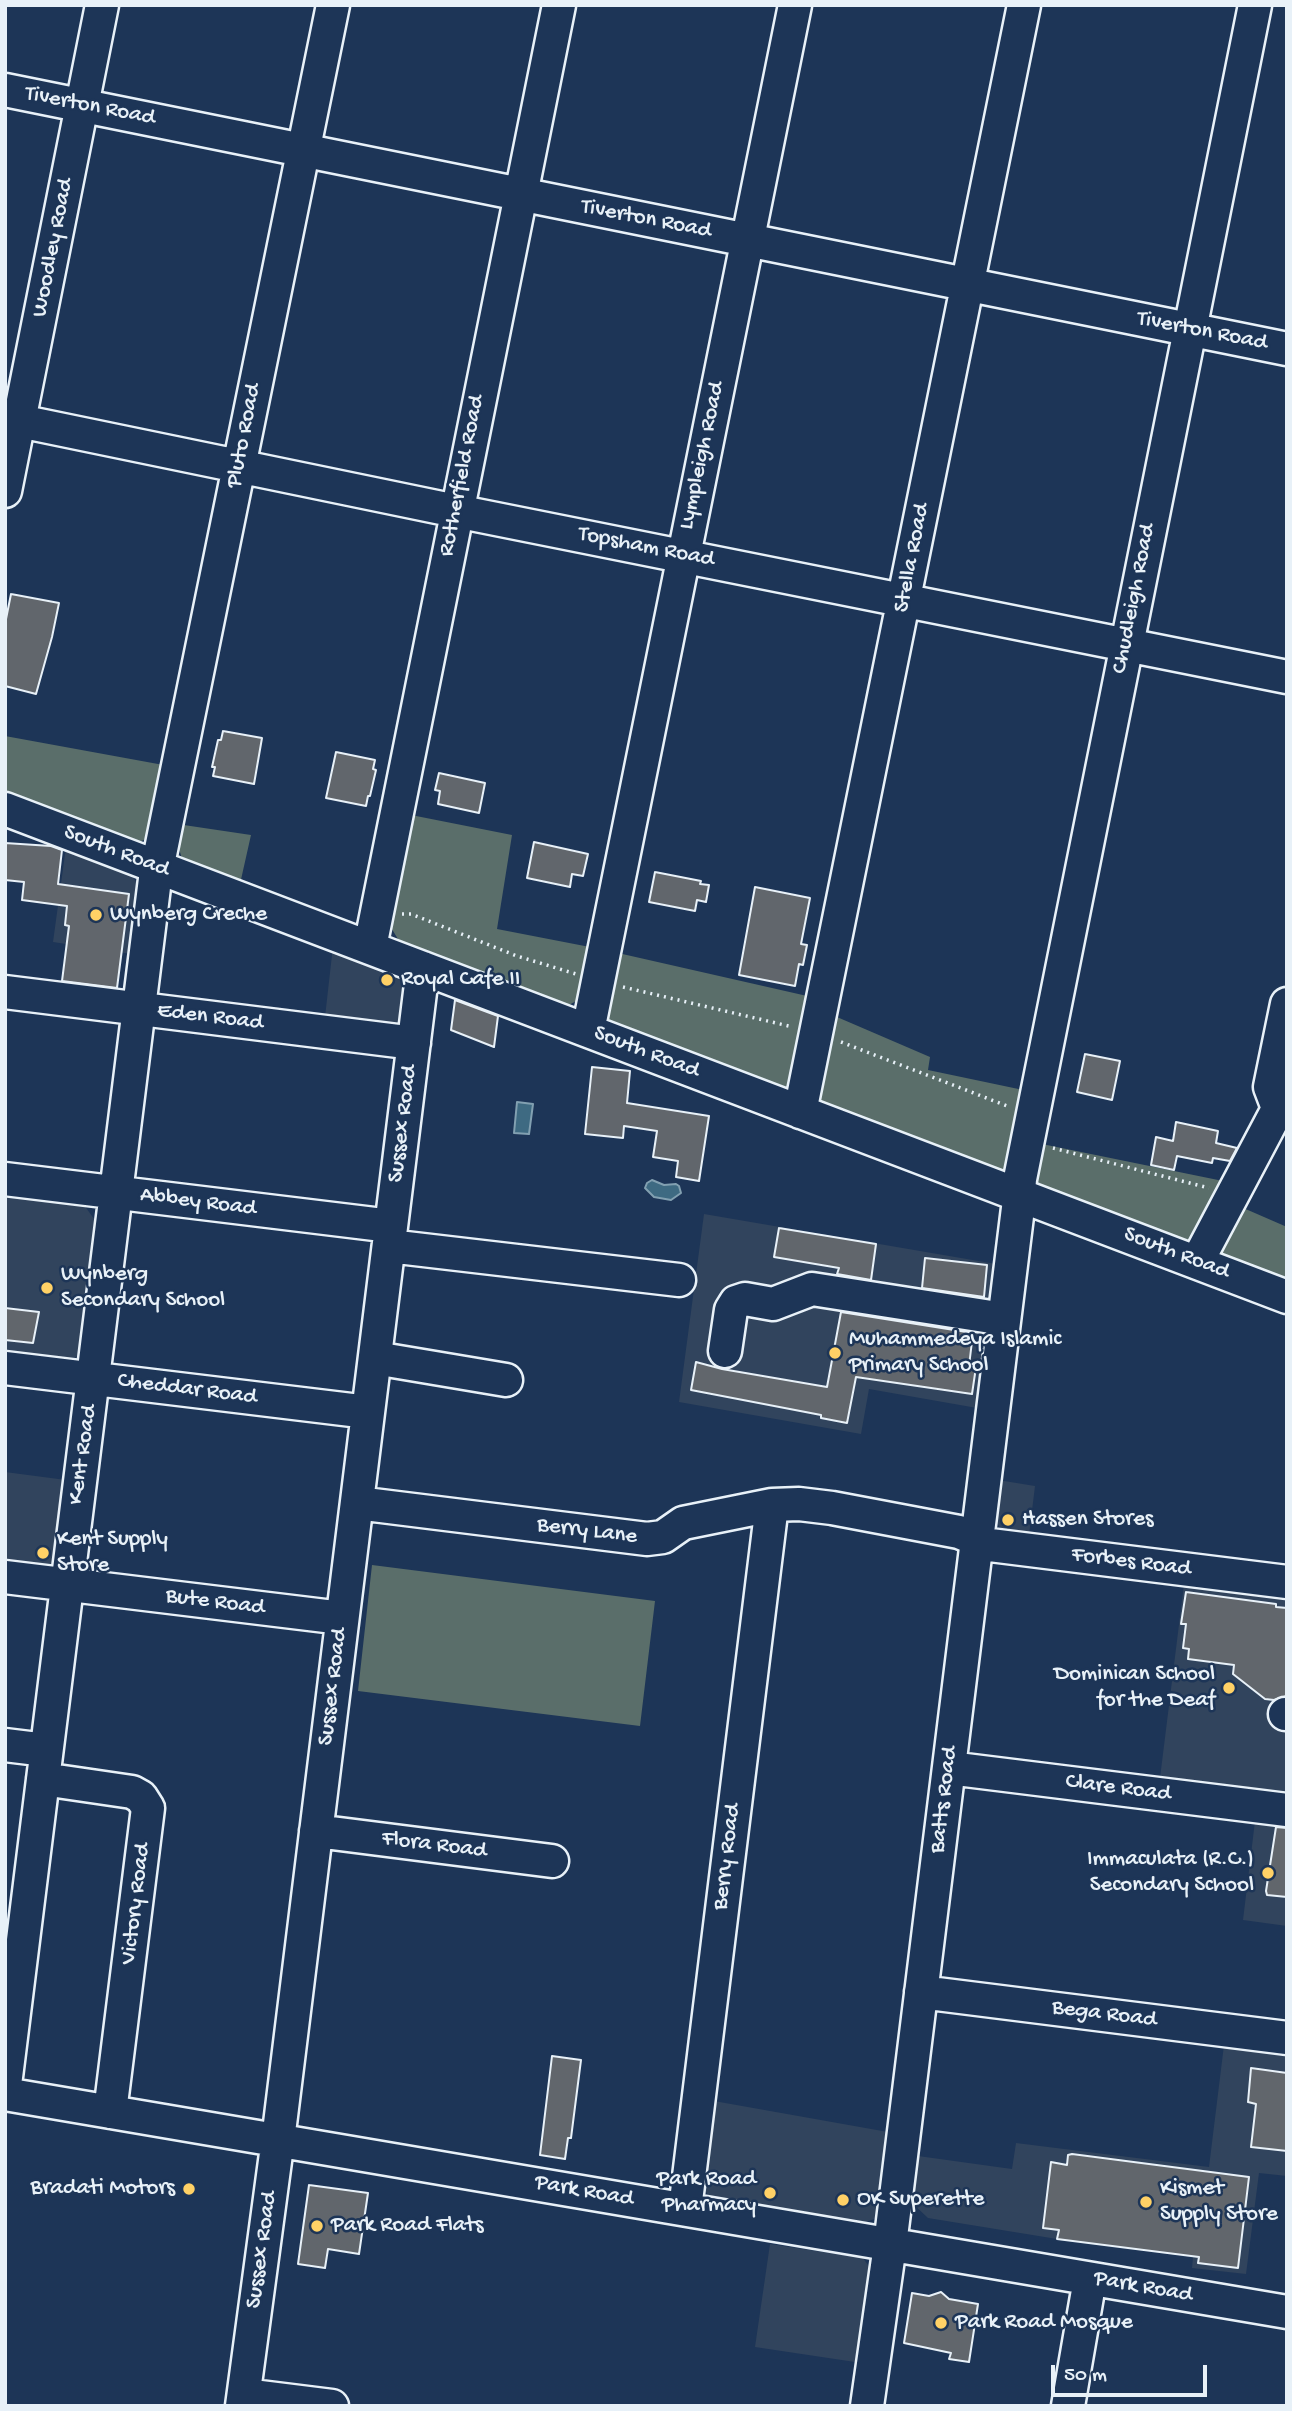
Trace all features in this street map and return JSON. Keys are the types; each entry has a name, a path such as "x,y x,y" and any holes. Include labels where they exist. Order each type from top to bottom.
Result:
{"street":[{"name":"Woodley Road","path":"5,491 12,419 102,5"},
{"name":"Pluto Road","path":"158,868 332,5"},
{"name":"Rotherfield Road","path":"370,947 559,5"},
{"name":"Lympleigh Road","path":"588,1031 795,5"},
{"name":"Stella Road","path":"800,1112 1024,5"},
{"name":"Chudleigh Road","path":"1018,1194 1255,5"},
{"name":"Tiverton Road","path":"5,90 1287,349"},
{"name":"Topsham Road","path":"12,419 456,511 1287,677"},
{"name":"South Road","path":"5,809 1287,1297"},
{"name":"Kent Road","path":"5,2085 15,1924 45,1765 158,868"},
{"name":"Sussex Road","path":"243,2400 278,2141 424,968"},
{"name":"Eden Road","path":"5,992 414,1043"},
{"path":"1197,1262 1283,1100 1270,1087 1287,1004"},
{"name":"Abbey Road","path":"5,1179 117,1193 679,1280"},
{"name":"Batts Road","path":"867,2406 890,2245 1018,1194"},
{"path":"725,1351 731,1310 736,1302 745,1299 774,1304 812,1289 1004,1319"},
{"path":"375,1358 506,1380"},
{"name":"Cheddar Road","path":"5,1368 368,1412"},
{"name":"Berry Lane","path":"357,1503 647,1539 663,1536 683,1523 772,1504 799,1504 832,1507 977,1538"},
{"name":"Berry Road","path":"685,2209 772,1504"},
{"name":"Forbes Road","path":"977,1538 990,1545 1287,1582"},
{"name":"Bute Road","path":"5,1577 342,1618"},
{"path":"5,1745 45,1765"},
{"name":"Victory Road","path":"45,1765 132,1792 141,1797 148,1808 110,2112"},
{"name":"Clare Road","path":"949,1768 1287,1810"},
{"name":"Flora Road","path":"316,1831 552,1861"},
{"name":"Bega Road","path":"921,1992 1287,2038"},
{"name":"Park Road","path":"5,2094 1287,2312"},
{"path":"1068,2406 1090,2279"},
{"path":"243,2400 332,2406"}],"shaded area":[{"name":"Wynberg Creche","path":"66,847 129,871 140,888 131,954 53,942"},
{"path":"333,946 396,972 403,980 398,1025 325,1017"},
{"path":"517,1102 533,1104 529,1134 514,1133"},
{"path":"652,1180 664,1185 676,1184 681,1193 671,1200 654,1197 645,1188"},
{"name":"Wynberg Secondary School","path":"5,1195 84,1205 97,1223 82,1352 69,1363 5,1355"},
{"name":"Muhammedeya Islamic Primary School","path":"704,1214 996,1264 977,1408 869,1389 861,1434 679,1402"},
{"path":"5,1472 66,1480 56,1561 45,1567 5,1562"},
{"path":"998,1480 1035,1486 1029,1535 1003,1532 997,1523 993,1523"},
{"name":"Dominican School for the Deaf","path":"1184,1584 1287,1597 1287,1794 1160,1778"},
{"name":"Immaculata (R.C.) Secondary School","path":"1255,1821 1287,1826 1287,1926 1243,1920"},
{"path":"1224,2045 1287,2053 1287,2176 1259,2173 1246,2274 1192,2268 1193,2257 928,2218 911,2202 918,2156 1012,2169 1016,2143 1209,2167"},
{"path":"714,2101 888,2132 877,2218 866,2222 709,2197 704,2188 705,2181 702,2180"},
{"path":"770,2244 863,2258 870,2268 855,2362 755,2347"}],"green space":[{"path":"5,736 169,766 155,834 133,843 5,795"},
{"path":"406,814 512,835 497,929 595,948 580,999 567,1006 401,944 390,926"},
{"path":"177,824 251,835 240,884 183,862 177,842"},
{"path":"618,953 816,998 790,1089 612,1025 606,1017"},
{"path":"830,1014 930,1057 928,1070 1028,1091 1007,1174 818,1103"},
{"path":"1037,1143 1223,1181 1189,1243 1032,1184"},
{"path":"1241,1207 1287,1227 1287,1281 1217,1255"},
{"path":"372,1565 655,1601 640,1726 358,1691"}],"building":[{"path":"11,594 59,603 36,694 5,686 5,624"},
{"path":"223,731 262,738 254,784 213,776 215,767 212,767 218,740 221,740"},
{"path":"336,752 375,760 373,769 376,770 366,806 326,798"},
{"path":"439,773 485,783 479,813 438,804 440,791 435,790"},
{"path":"534,842 588,854 583,876 572,874 570,887 527,878"},
{"path":"5,843 51,846 62,850 58,884 129,894 117,988 62,981 69,926 65,925 67,906 22,900 24,882 5,880"},
{"path":"655,872 709,885 706,902 697,900 695,911 649,902"},
{"path":"755,887 810,898 801,944 807,945 803,965 799,964 795,986 739,975"},
{"path":"455,1000 498,1016 494,1047 451,1030"},
{"path":"1085,1054 1120,1061 1112,1100 1077,1092"},
{"path":"592,1067 630,1071 627,1103 709,1116 699,1181 676,1177 678,1161 653,1157 657,1131 624,1126 623,1138 585,1134"},
{"path":"1176,1122 1218,1131 1216,1143 1237,1148 1230,1161 1213,1158 1212,1163 1177,1156 1174,1170 1151,1165 1156,1137 1173,1141"},
{"path":"779,1228 876,1244 871,1280 837,1274 839,1268 774,1257"},
{"path":"925,1258 987,1265 984,1297 922,1288"},
{"path":"5,1308 39,1312 33,1343 5,1340"},
{"path":"841,1312 973,1333 969,1366 976,1367 972,1394 856,1377 847,1423 821,1418 821,1415 691,1390 696,1362 827,1387"},
{"path":"1186,1592 1276,1604 1276,1607 1287,1608 1287,1696 1274,1700 1265,1699 1233,1674 1234,1665 1188,1659 1189,1649 1183,1648 1186,1624 1181,1624"},
{"path":"1276,1827 1287,1828 1287,1897 1267,1895 1266,1891"},
{"path":"552,2056 581,2060 571,2138 568,2138 565,2159 540,2155"},
{"path":"1251,2068 1287,2073 1287,2151 1251,2147 1256,2104 1248,2102"},
{"name":"Kismet Supply Store","path":"1068,2155 1249,2177 1238,2268 1198,2263 1199,2257 1057,2239 1059,2230 1043,2228 1051,2162 1067,2165"},
{"path":"309,2185 368,2193 359,2254 328,2249 325,2268 298,2264"},
{"name":"Park Road Mosque","path":"941,2292 949,2299 978,2304 969,2362 949,2359 951,2353 904,2343 912,2293 929,2296"}],"place":[{"name":"Wynberg Creche","path":"96,915"},
{"name":"Royal Cafe II","path":"387,980"},
{"name":"Wynberg Secondary School","path":"47,1288"},
{"name":"Muhammedeya Islamic Primary School","path":"835,1353"},
{"name":"Hassen Stores","path":"1008,1520"},
{"name":"Kent Supply Store","path":"43,1553"},
{"name":"Dominican School for the Deaf","path":"1229,1688"},
{"name":"Immaculata (R.C.) Secondary School","path":"1268,1873"},
{"name":"Bradati Motors","path":"189,2189"},
{"name":"Park Road Pharmacy","path":"770,2193"},
{"name":"OK Superette","path":"843,2200"},
{"name":"Kismet Supply Store","path":"1146,2202"},
{"name":"Park Road Flats","path":"317,2226"},
{"name":"Park Road Mosque","path":"941,2323"}]}
